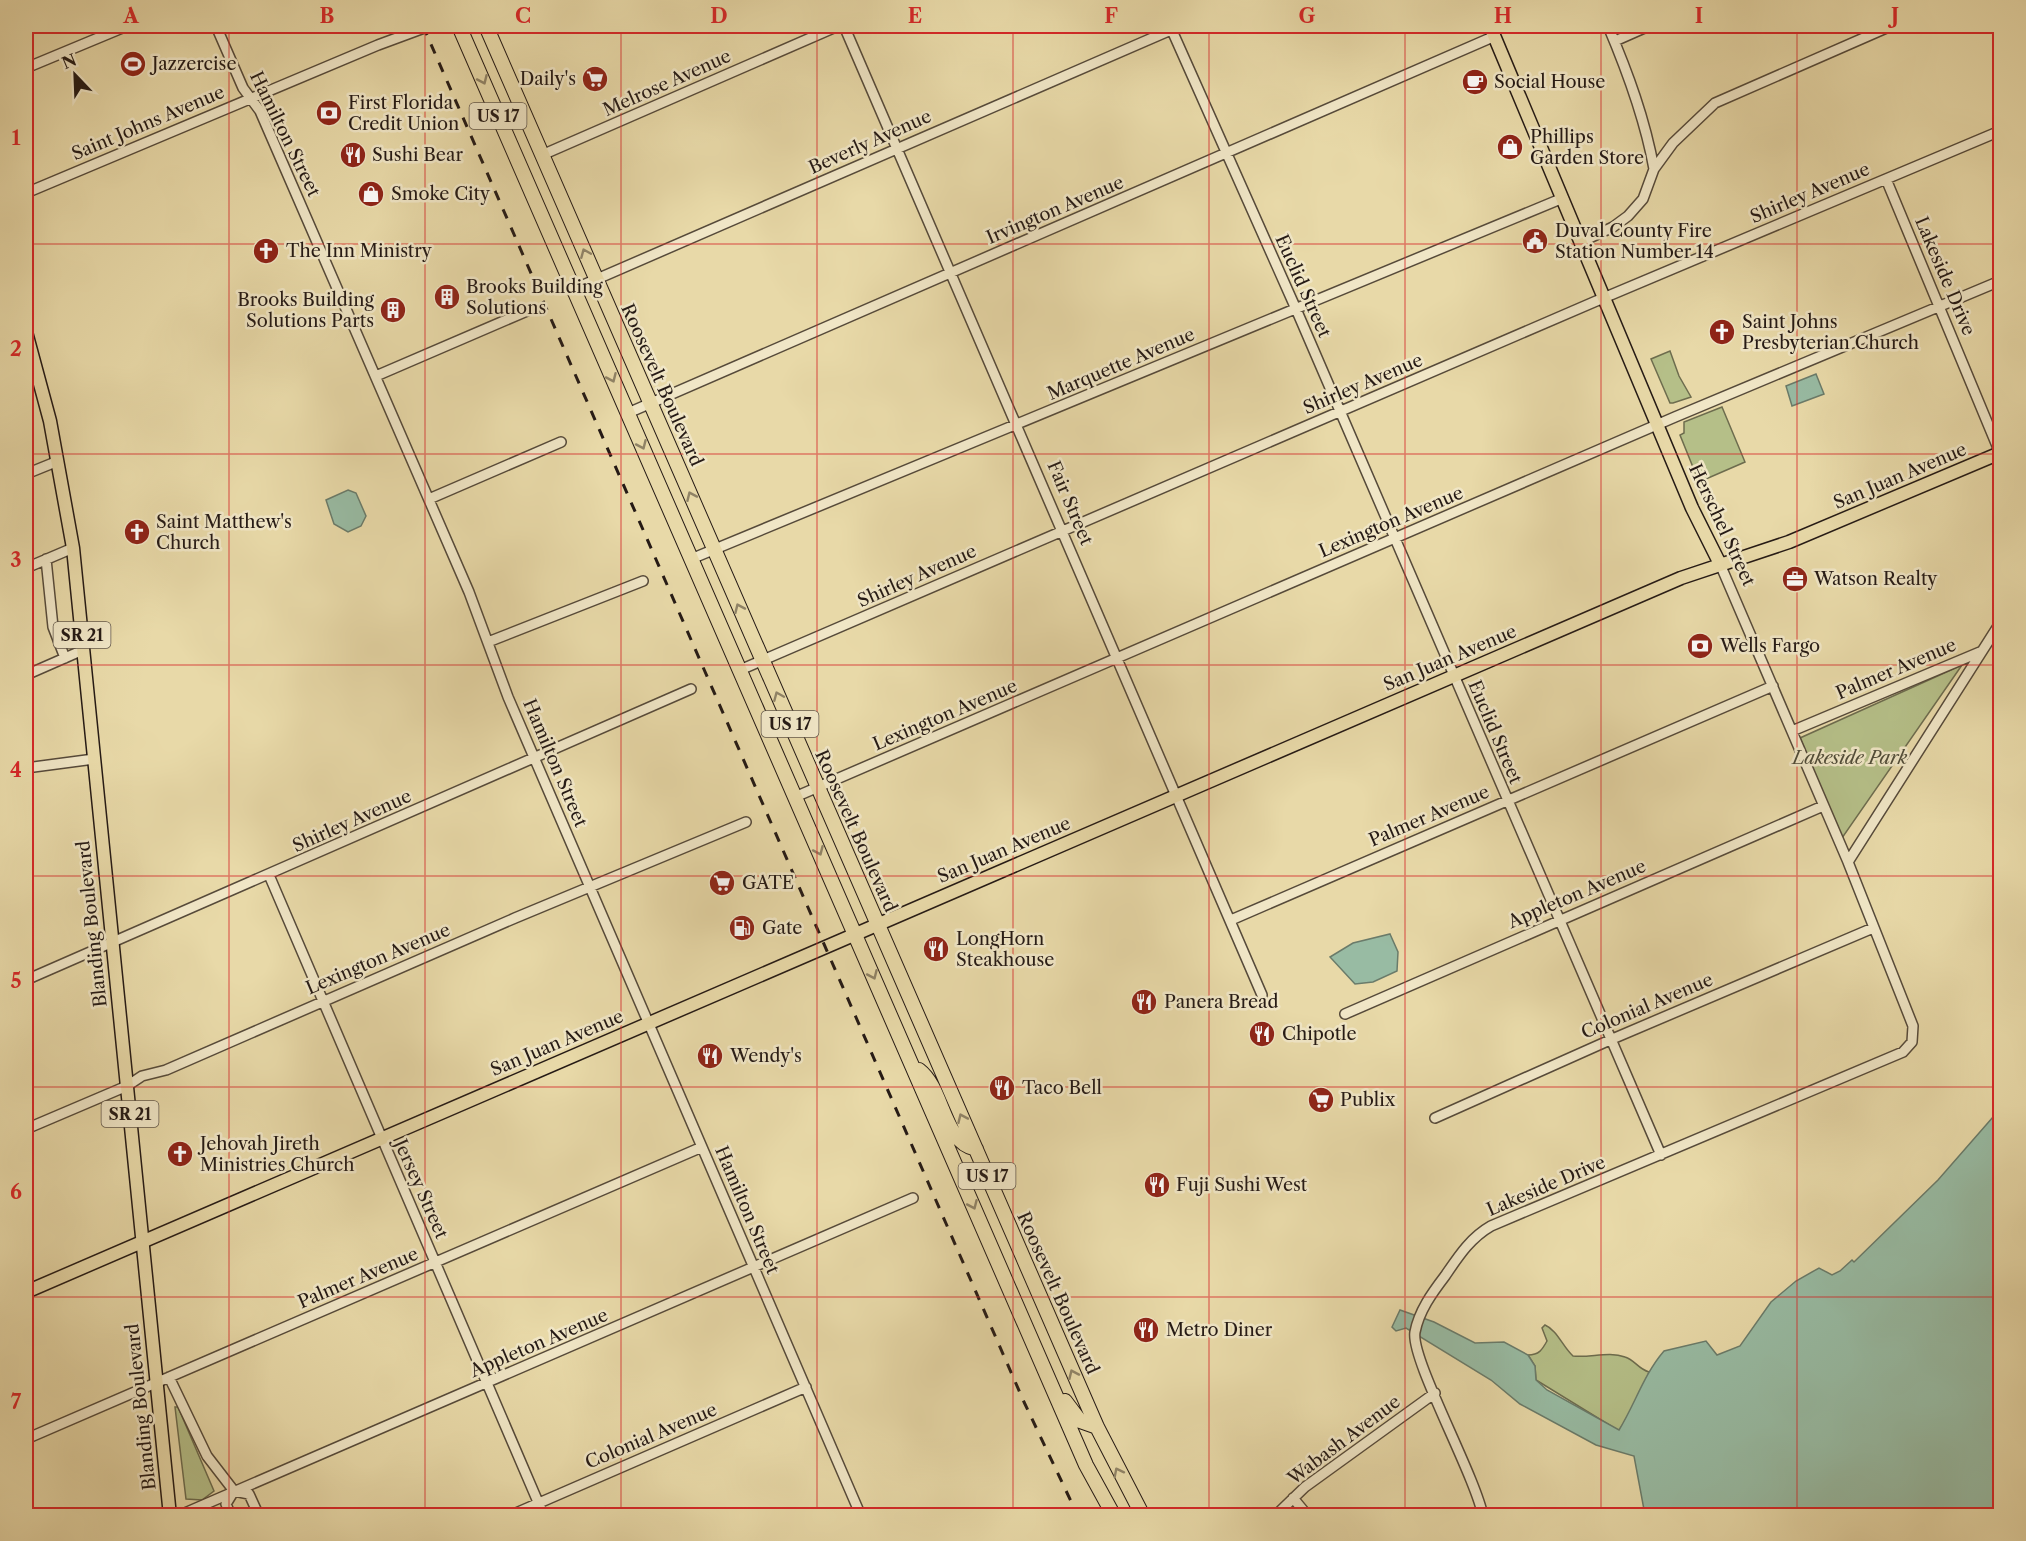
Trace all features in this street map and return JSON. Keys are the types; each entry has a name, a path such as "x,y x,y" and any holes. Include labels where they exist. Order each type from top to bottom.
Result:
{"highway":[{"name":"US 17","path":"459,26 1086,1465 1114,1515"},
{"name":"Roosevelt Boulevard","path":"487,26 1097,1427 1143,1515"},
{"path":"912,1065 924,1074 933,1087 957,1138 965,1147 976,1149"},
{"path":"1053,1386 1080,1421 1097,1427 1090,1441 1086,1465"}],"main road":[{"name":"Herschel Street","path":"1492,31 1692,508 1720,564"},
{"name":"Blanding Boulevard","path":"26,332 31,375 58,461 73,548 170,1515"},
{"name":"San Juan Avenue","path":"26,1292 1681,578 1789,542 2001,453"}],"street":[{"path":"26,68 127,26"},
{"name":"Hamilton Street","path":"216,26 243,88 260,111 376,376 429,499 534,758 861,1515"},
{"name":"Saint Johns Avenue","path":"26,194 425,27 487,26"},
{"name":"Melrose Avenue","path":"542,155 838,26"},
{"name":"Fair Street","path":"844,26 1064,530 1262,994"},
{"path":"1608,26 1647,130 1654,169"},
{"path":"1615,41 1649,26"},
{"path":"1581,242 1613,227 1628,216 1643,199 1654,169 1688,125 1715,103 1751,85 1891,26"},
{"name":"Beverly Avenue","path":"574,289 1174,27"},
{"name":"Euclid Street","path":"1174,27 1226,153 1296,309 1661,1155"},
{"name":"Irvington Avenue","path":"628,413 1226,153 1492,31"},
{"name":"Shirley Avenue","path":"740,670 1604,298 2001,131"},
{"name":"Lakeside Drive","path":"1886,179 2001,453"},
{"name":"Marquette Avenue","path":"692,559 1563,198"},
{"name":"Lexington Avenue","path":"795,797 1657,425 2001,280"},
{"path":"376,376 527,311"},
{"path":"429,499 561,442"},
{"path":"26,474 58,461"},
{"path":"26,568 73,548"},
{"path":"46,559 53,627 65,658"},
{"name":"Herschel Street","path":"1720,564 1848,862 1913,1026 1912,1042"},
{"path":"488,642 643,581"},
{"path":"1848,862 1942,717 1980,652 2001,623"},
{"path":"26,675 83,650"},
{"name":"Palmer Avenue","path":"1792,731 1980,652"},
{"name":"Palmer Avenue","path":"1231,920 1773,686"},
{"name":"Shirley Avenue","path":"26,980 691,689"},
{"path":"26,768 94,759"},
{"name":"Appleton Avenue","path":"1345,1014 1823,806"},
{"name":"Lexington Avenue","path":"26,1129 127,1086 142,1076 166,1070 746,822"},
{"name":"Jersey Street","path":"269,875 321,1002 544,1515"},
{"name":"Colonial Avenue","path":"1436,1118 1610,1040 1873,928"},
{"name":"Lakeside Drive","path":"1483,1515 1464,1457 1424,1367 1415,1333 1420,1316 1436,1288 1468,1244 1480,1233 1903,1052 1912,1042"},
{"name":"Palmer Avenue","path":"26,1439 702,1147"},
{"name":"Appleton Avenue","path":"178,1515 913,1197"},
{"path":"169,1377 207,1456 234,1491 249,1494 259,1515"},
{"name":"Colonial Avenue","path":"509,1515 806,1387"},
{"name":"Wabash Avenue","path":"1275,1515 1293,1498 1435,1393"},
{"path":"231,1515 226,1504 234,1491"},
{"path":"1293,1498 1308,1515"}],"green space":[{"path":"1670,351 1679,376 1691,397 1673,403 1670,403 1651,359"},
{"path":"1722,407 1745,462 1699,482 1680,435 1684,433 1684,422"},
{"name":"Lakeside Park","path":"1962,665 1842,838 1800,738"},
{"path":"1545,1325 1553,1331 1573,1356 1619,1355 1628,1358 1649,1372 1642,1391 1619,1431 1536,1380 1535,1366 1528,1355 1538,1353 1547,1341 1542,1328"},
{"path":"175,1407 178,1407 214,1491 202,1500 186,1499"}],"shaded area":[{"path":"1816,374 1824,394 1792,406 1786,386"},
{"path":"348,490 356,493 366,516 361,526 348,532 334,524 326,500"},
{"path":"1390,934 1398,952 1397,971 1373,982 1355,984 1330,957 1353,943"},
{"path":"2000,1109 2000,1515 1645,1515 1634,1456 1596,1445 1520,1404 1491,1380 1406,1328 1396,1331 1392,1327 1400,1310 1434,1322 1475,1343 1504,1342 1528,1355 1535,1366 1536,1380 1547,1390 1619,1430 1651,1369 1664,1351 1706,1341 1717,1355 1740,1346 1771,1302 1796,1281 1819,1268 1832,1275 1852,1260 1854,1262 1938,1180"}],"railway":[{"path":"423,26 1024,1402 1078,1516"}],"place":[{"name":"Jazzercise","path":"133,64"},
{"name":"Daily's","path":"595,79"},
{"name":"Social House","path":"1475,82"},
{"name":"First Florida Credit Union","path":"329,113"},
{"name":"Phillips Garden Store","path":"1510,147"},
{"name":"Sushi Bear","path":"353,155"},
{"name":"Smoke City","path":"371,194"},
{"name":"Duval County Fire Station Number 14","path":"1535,241"},
{"name":"The Inn Ministry","path":"266,251"},
{"name":"Brooks Building Solutions","path":"447,297"},
{"name":"Brooks Building Solutions Parts","path":"393,310"},
{"name":"Saint Johns Presbyterian Church","path":"1722,332"},
{"name":"Saint Matthew's Church","path":"137,532"},
{"name":"Watson Realty","path":"1795,579"},
{"name":"Wells Fargo","path":"1700,646"},
{"name":"GATE","path":"722,883"},
{"name":"Gate","path":"742,928"},
{"name":"LongHorn Steakhouse","path":"936,949"},
{"name":"Panera Bread","path":"1144,1002"},
{"name":"Chipotle","path":"1262,1034"},
{"name":"Wendy's","path":"710,1056"},
{"name":"Taco Bell","path":"1002,1088"},
{"name":"Publix","path":"1321,1100"},
{"name":"Jehovah Jireth Ministries Church","path":"180,1154"},
{"name":"Fuji Sushi West","path":"1157,1185"},
{"name":"Metro Diner","path":"1146,1330"}]}
